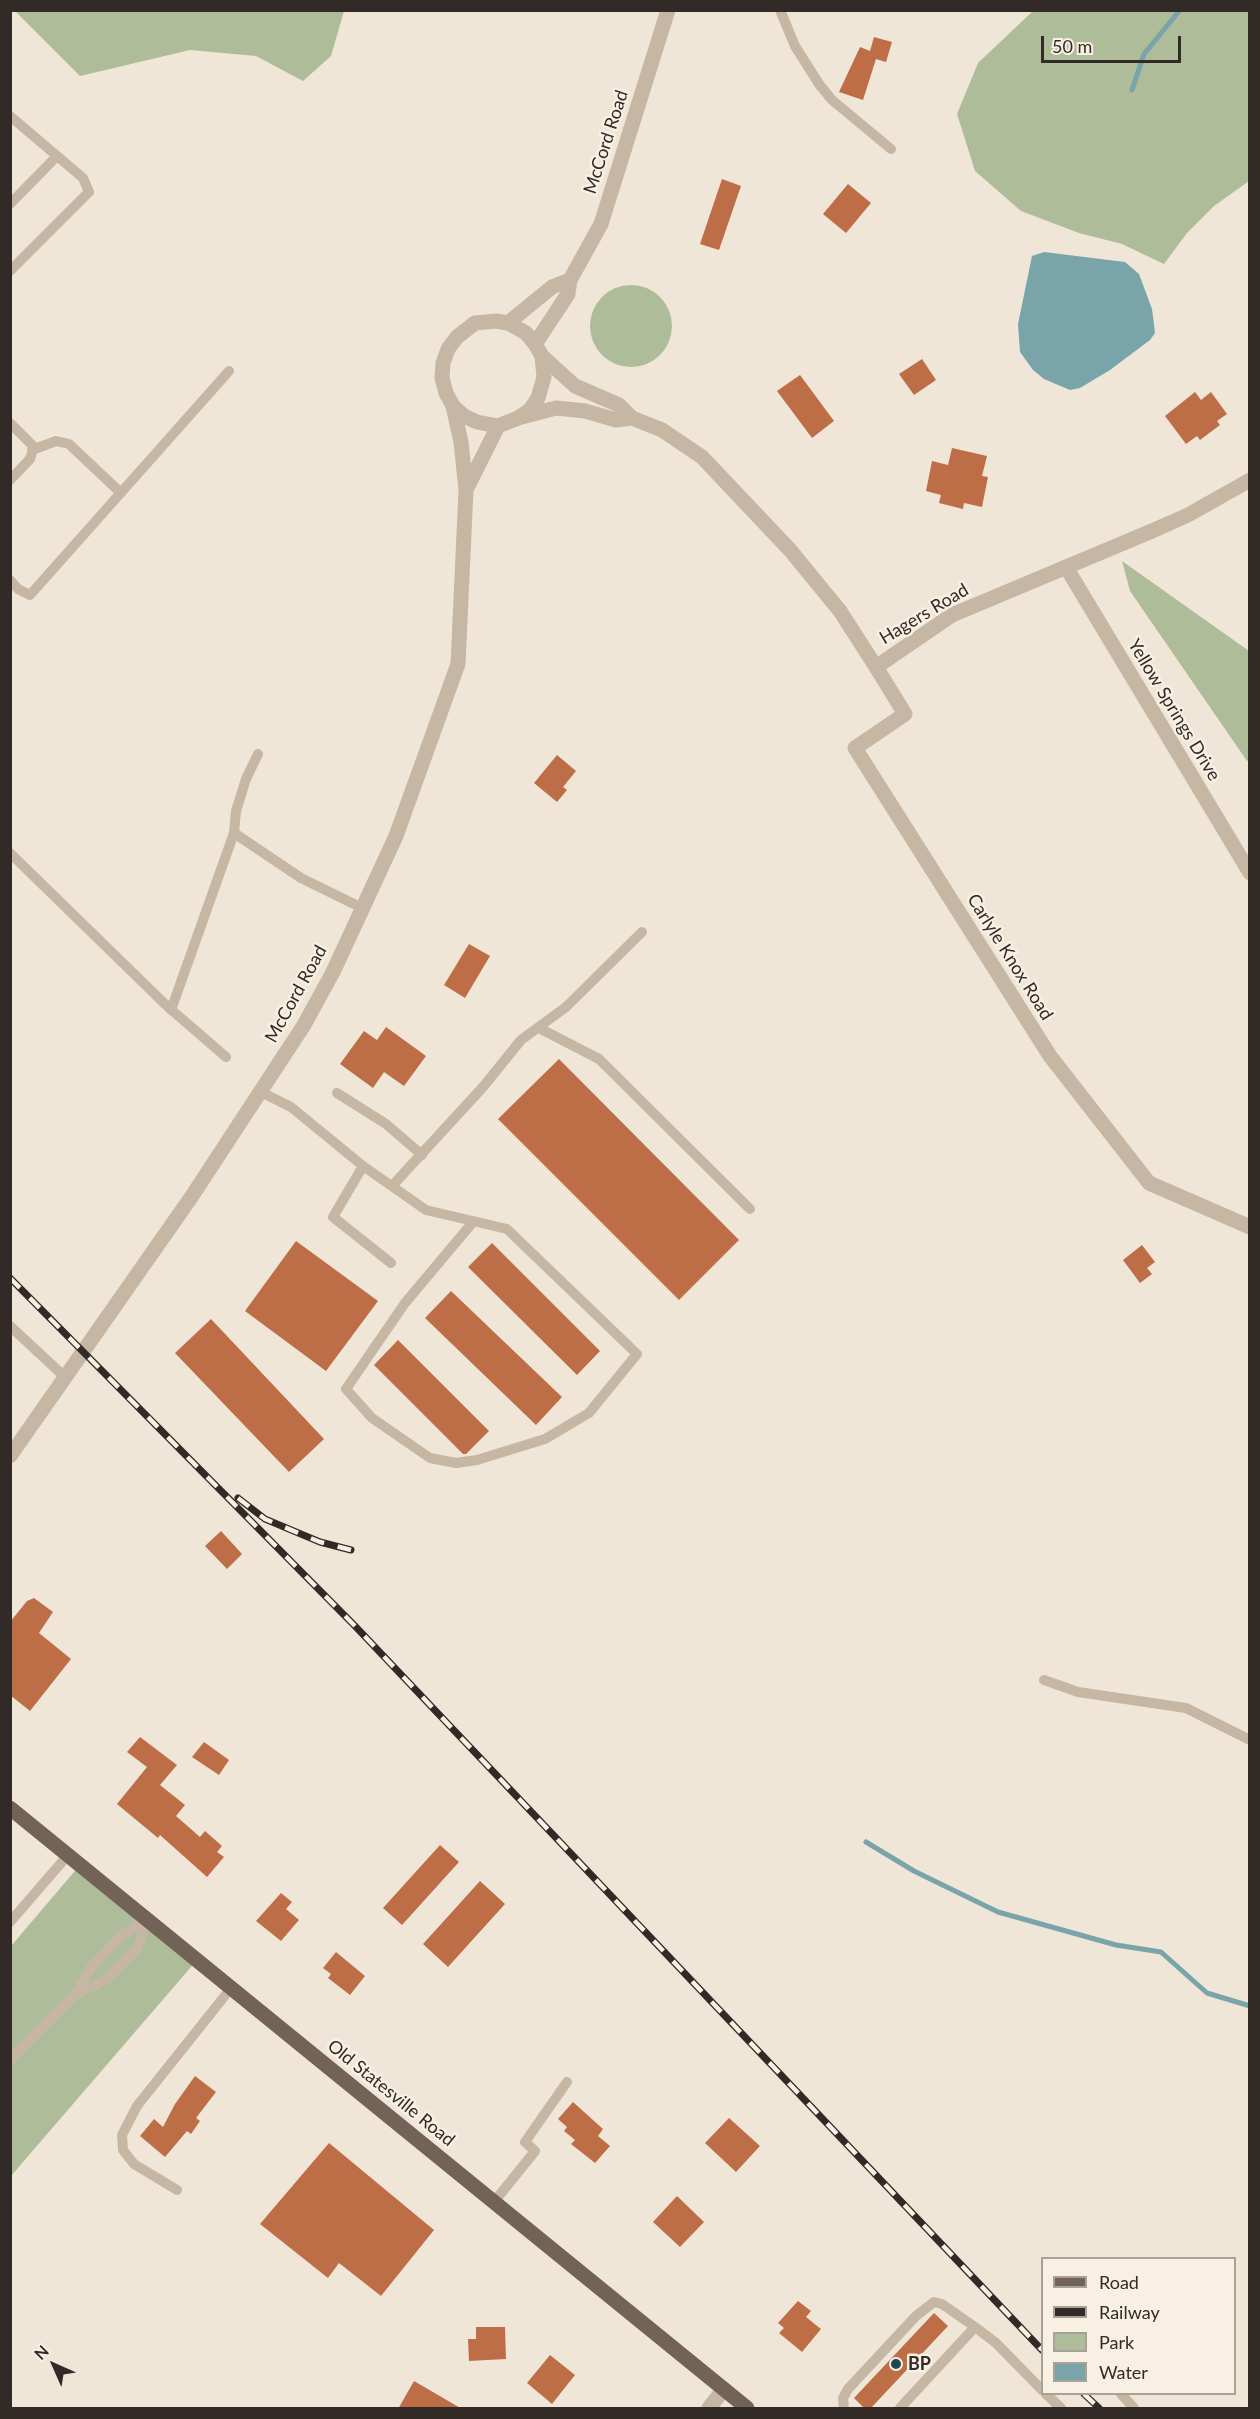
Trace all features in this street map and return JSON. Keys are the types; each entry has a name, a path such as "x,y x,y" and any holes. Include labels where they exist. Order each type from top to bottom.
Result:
{"main road":[{"name":"Old Statesville Road","path":"10,1808 747,2409"}],"street":[{"name":"McCord Road","path":"538,350 568,294 570,280 601,224 668,10"},
{"path":"453,406 464,416 477,422 498,426 518,418 538,398 544,377 538,350 526,333 508,323 552,287 570,280"},
{"name":"McCord Road","path":"10,1456 66,1378 261,1092 304,1025 396,836 458,664 466,490 461,442 453,406 442,378 443,363 448,349 457,337 475,323 496,321 508,323"},
{"name":"Hagers Road","path":"538,350 575,386 619,405 632,418 662,430 702,457 758,513 840,611 876,667 952,615 1188,515 1250,480"},
{"name":"Hagers Road","path":"518,418 556,408 585,411 616,420 632,418"},
{"name":"McCord Road","path":"466,490 498,426"},
{"name":"Yellow Springs Drive","path":"1066,567 1250,873"},
{"name":"Carlyle Knox Road","path":"876,667 905,714 855,748 1050,1056 1149,1183 1250,1227"},
{"path":"709,2409 724,2389"}],"lane":[{"path":"780,10 795,46 819,84 832,100 891,149"},
{"path":"10,116 83,178 89,192 10,271"},
{"path":"10,204 57,156"},
{"path":"10,580 18,589 30,594 229,371"},
{"path":"10,423 34,447 30,459 10,480"},
{"path":"33,450 56,441 69,444 121,493"},
{"path":"171,1010 234,833 236,811 246,779 258,754"},
{"path":"234,833 301,878 362,908"},
{"path":"10,853 171,1010 226,1056"},
{"path":"392,1186 483,1087 521,1040 566,1007 642,932"},
{"path":"539,1028 599,1059 750,1209"},
{"path":"261,1092 291,1107 363,1166 426,1210 507,1229 637,1354 590,1413 545,1439 477,1460 456,1463 430,1458 372,1418 346,1389 405,1303 472,1222"},
{"path":"337,1093 386,1124 422,1155"},
{"path":"363,1166 333,1217 391,1263"},
{"path":"10,1326 66,1378"},
{"path":"1044,1680 1078,1692 1186,1708 1250,1740"},
{"path":"10,1922 68,1856"},
{"path":"74,1996 107,1979 138,1948 147,1919"},
{"path":"10,2060 74,1996 92,1966 120,1937 147,1919"},
{"path":"177,2190 134,2163 123,2150 122,2135 137,2106 231,1988"},
{"path":"494,2202 535,2151 525,2142 567,2082"},
{"path":"844,2409 843,2398 848,2389 916,2316 934,2302 942,2304 996,2343 1041,2389"},
{"path":"900,2409 975,2327"},
{"path":"1047,2395 1061,2409"},
{"path":"1122,2395 1134,2409"}],"green space":[{"path":"15,11 344,11 331,56 303,81 256,56 190,50 80,76"},
{"path":"1033,11 1249,11 1249,181 1214,206 1187,233 1164,264 1122,244 1079,233 1021,211 975,171 957,114 978,63"},
{"path":"631,285 647,288 660,297 669,310 672,326 669,342 660,355 647,364 631,367 615,364 602,355 593,342 590,326 593,310 602,297 615,288"},
{"path":"1122,561 1249,651 1249,760 1247,761 1130,591"},
{"path":"80,1865 197,1960 11,2176 11,1946"}],"water":[{"path":"1044,252 1125,262 1139,274 1152,309 1155,333 1150,340 1110,370 1080,388 1070,390 1044,379 1033,370 1020,352 1018,324 1032,256"}],"building":[{"path":"874,37 892,42 886,62 876,59 863,100 839,92 860,47 870,51"},
{"path":"722,179 741,186 719,250 700,244"},
{"path":"848,184 871,203 846,233 823,214"},
{"path":"922,359 936,380 914,395 899,374"},
{"path":"800,375 834,421 812,438 777,391"},
{"path":"1195,392 1201,400 1211,392 1227,414 1217,421 1220,425 1200,440 1197,436 1186,444 1165,416"},
{"path":"952,448 987,456 982,476 988,477 982,507 964,503 963,509 939,503 941,495 926,491 932,461 948,465"},
{"path":"557,755 576,771 563,787 567,790 557,802 534,783"},
{"path":"469,944 490,956 465,998 444,985"},
{"path":"386,1027 426,1056 404,1086 384,1072 373,1088 340,1064 364,1031 377,1040"},
{"path":"559,1059 739,1240 679,1300 498,1119"},
{"path":"296,1241 378,1301 326,1371 245,1311"},
{"path":"492,1243 600,1351 577,1375 468,1267"},
{"path":"1142,1245 1155,1262 1147,1268 1152,1274 1140,1283 1123,1260"},
{"path":"451,1291 562,1397 536,1425 425,1318"},
{"path":"211,1319 324,1439 289,1472 175,1353"},
{"path":"398,1340 489,1431 466,1454 463,1454 374,1365"},
{"path":"221,1531 242,1554 227,1569 205,1546"},
{"path":"34,1598 53,1612 39,1633 71,1659 30,1711 10,1695 10,1622 27,1601"},
{"path":"140,1737 177,1765 160,1785 185,1805 176,1816 200,1837 205,1831 222,1846 217,1852 224,1857 207,1877 160,1835 158,1838 117,1804 147,1767 127,1752"},
{"path":"204,1742 229,1760 219,1775 192,1757"},
{"path":"440,1845 459,1862 402,1925 383,1908"},
{"path":"480,1881 505,1904 448,1967 423,1944"},
{"path":"281,1893 292,1902 286,1909 299,1920 281,1941 256,1921"},
{"path":"336,1952 365,1976 350,1995 328,1978 331,1974 323,1968"},
{"path":"195,2076 216,2092 196,2118 200,2121 191,2134 187,2131 165,2157 140,2136 154,2119 163,2127 175,2104"},
{"path":"573,2102 603,2129 598,2136 610,2146 595,2163 571,2144 575,2140 564,2131 567,2127 558,2119"},
{"path":"729,2118 760,2146 736,2172 705,2143"},
{"path":"329,2143 434,2230 381,2296 339,2263 328,2278 260,2224"},
{"path":"677,2196 704,2222 680,2247 653,2222"},
{"path":"798,2301 811,2311 806,2317 821,2329 802,2352 779,2333 784,2328 778,2323"},
{"path":"934,2313 948,2326 870,2409 865,2409 854,2398"},
{"path":"476,2327 505,2327 506,2359 469,2361 468,2339 476,2339"},
{"path":"550,2355 575,2375 552,2404 527,2383"},
{"path":"414,2381 462,2409 398,2409"}],"waterway":[{"path":"1132,90 1144,54 1180,10"},
{"path":"866,1842 914,1871 998,1912 1116,1945 1161,1952 1207,1993 1250,2006"}],"railway":[{"path":"10,1278 355,1626 1041,2349"},
{"path":"238,1498 265,1519 320,1542 351,1550"},
{"path":"1085,2395 1099,2408"}],"place":[{"name":"BP","path":"896,2364"}]}
